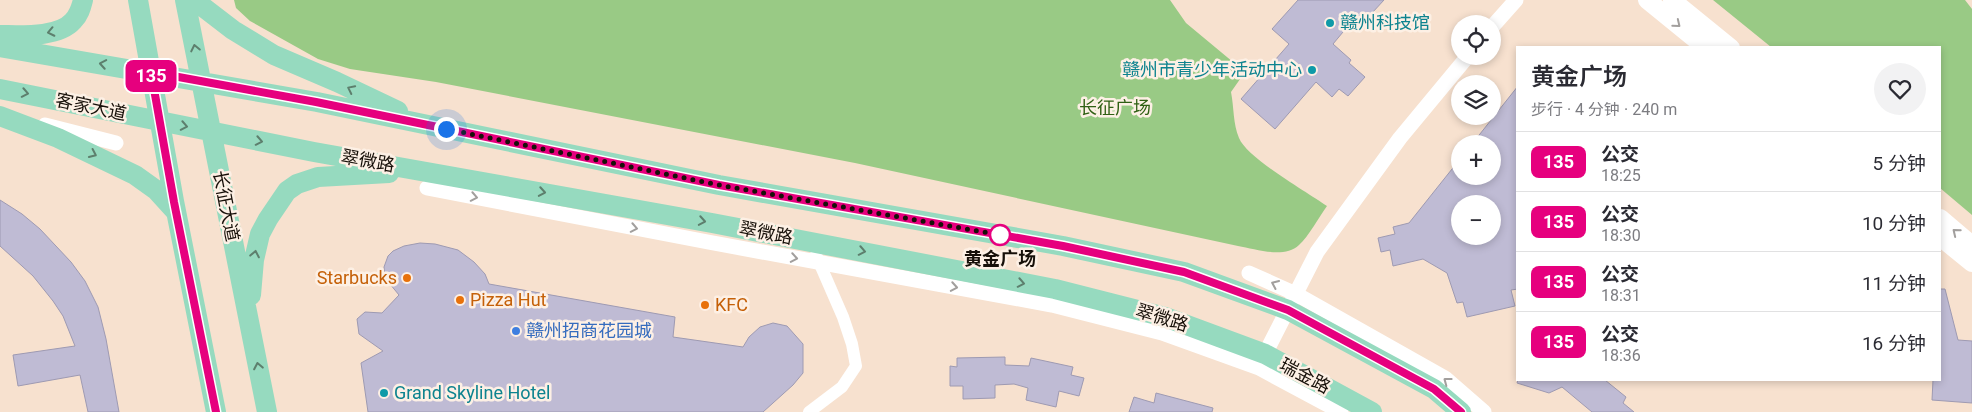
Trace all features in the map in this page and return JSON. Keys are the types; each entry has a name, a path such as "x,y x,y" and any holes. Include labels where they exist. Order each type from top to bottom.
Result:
{"main road":[{"path":"0,35 38,34 63,28 72,23 79,13 83,0"},
{"path":"138,0 176,212 216,412"},
{"name":"长征大道","path":"185,0 268,412"},
{"path":"194,0 233,30 274,56 337,82 427,125"},
{"path":"1647,0 1704,46"},
{"path":"1672,0 1728,46"},
{"path":"0,47 316,102 719,185 1082,250 1184,272 1292,302 1434,389 1461,412"},
{"name":"客家大道","path":"0,89 212,131"},
{"path":"0,115 58,138 136,175 156,190 176,212"},
{"name":"翠微路","path":"212,131 426,179 811,241 1064,292 1165,317 1265,354"},
{"path":"249,320 254,260 260,234 287,191 297,184 318,176 426,179"},
{"path":"1941,219 1972,245"},
{"path":"1941,238 1972,262"},
{"name":"瑞金路","path":"1265,354 1372,412"}],"street":[{"path":"1501,17 1516,0"},
{"path":"1265,354 1317,252 1400,138 1461,65"},
{"path":"0,115 116,143"},
{"path":"426,179 818,262 1052,305 1162,333 1259,368 1341,412"},
{"path":"810,412 842,387 856,366 844,317 818,262 811,241"},
{"path":"1249,273 1292,302 1445,378 1484,412"}],"green space":[{"name":"长征广场","path":"234,0 1170,0 1186,23 1245,72 1231,92 1236,127 1239,138 1244,146 1265,165 1327,206 1299,245 1286,251 1261,251 855,163 436,82 350,69 318,59 250,21 236,8"},
{"path":"1713,0 1965,0 1972,9 1972,215 1941,189 1941,46 1770,46"}],"building":[{"name":"赣州市青少年活动中心","path":"1298,0 1384,0 1360,26 1353,20 1333,44 1351,60 1349,63 1365,77 1348,96 1339,89 1332,97 1316,82 1275,129 1241,99 1289,44 1272,29"},
{"path":"1516,89 1516,289 1511,290 1515,306 1467,317 1463,302 1457,303 1447,273 1423,259 1393,266 1390,250 1381,252 1378,238 1395,234 1393,227 1409,223 1451,170 1451,185 1501,185 1501,135 1479,135 1487,125 1501,125 1501,107"},
{"path":"0,200 22,214 40,229 71,262 85,281 98,307 106,339 119,412 88,412 80,375 18,386 13,355 75,346 63,316 53,301 33,276 0,246"},
{"name":"赣州招商花园城","path":"420,243 435,244 458,250 474,262 485,274 489,284 675,317 673,337 743,347 749,337 760,327 773,323 787,326 803,344 803,373 793,385 763,412 368,412 361,363 383,351 359,334 357,319 365,312 382,313 399,295 385,278 384,267 388,256 393,251 404,246"},
{"path":"1941,289 1945,289 1958,340 1972,341 1972,403 1932,400 1933,381 1941,381"},
{"path":"1005,357 1005,365 1029,366 1031,358 1073,367 1071,375 1084,378 1079,396 1059,391 1056,407 1026,400 1028,388 1014,384 995,385 995,398 963,399 963,386 950,386 950,366 957,367 957,358"},
{"path":"1518,381 1606,381 1626,397 1623,403 1634,412 1592,412 1562,387 1549,393 1517,383"},
{"path":"1156,393 1213,408 1212,412 1129,412 1134,397 1154,403"}],"bus line":[{"name":"135","path":"216,412 174,202 151,72 316,102 719,185 1063,246 1184,272 1288,310 1434,389 1461,412"}],"place":[{"name":"赣州科技馆","path":"1330,23"},
{"name":"赣州市青少年活动中心","path":"1312,70"},
{"name":"黄金广场","path":"1000,235"},
{"name":"Starbucks","path":"407,278"},
{"name":"Pizza Hut","path":"460,300"},
{"name":"KFC","path":"705,305"},
{"name":"赣州招商花园城","path":"516,331"},
{"name":"Grand Skyline Hotel","path":"384,393"}],"route":[{"path":"446,129 719,185 1006,236 1000,235"}]}
